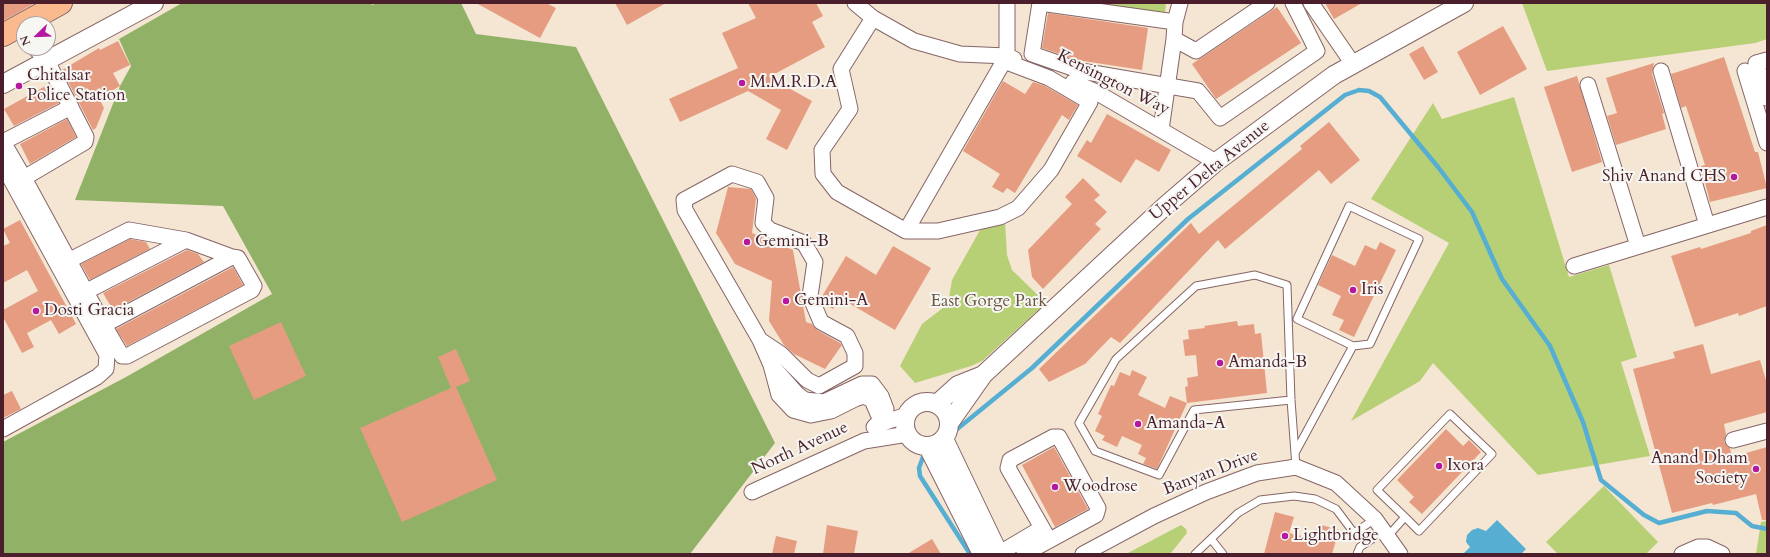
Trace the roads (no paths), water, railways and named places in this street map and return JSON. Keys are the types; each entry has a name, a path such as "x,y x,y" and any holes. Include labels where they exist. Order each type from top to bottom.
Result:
{"main road":[{"path":"15,33 61,3"}],"street":[{"path":"56,47 154,3"},
{"name":"Kensington Way","path":"855,3 873,18 914,41 960,54 1006,56 1033,64 1096,92 1216,162"},
{"path":"1006,56 1007,3"},
{"path":"1175,22 1040,3 1032,54 1081,71 1198,91 1220,118 1317,51 1293,3"},
{"path":"1161,130 1168,86 1175,22 1180,3"},
{"path":"1174,39 1196,51 1267,3"},
{"path":"1311,3 1353,64"},
{"name":"Upper Delta Avenue","path":"944,439 950,428 950,422 983,375 1165,206 1216,162 1334,75 1464,3"},
{"path":"873,18 841,69 850,109 822,150 822,174 837,192 906,232 938,231 1000,217 1018,208 1051,170 1090,102 1050,78 1004,61 906,232"},
{"path":"3,84 38,56"},
{"path":"24,178 85,142 86,137 42,56"},
{"path":"1751,65 1767,98"},
{"path":"1751,65 1767,143"},
{"path":"1661,72 1707,225"},
{"path":"1588,85 1638,246"},
{"path":"70,260 129,230 186,240 238,258 254,286 252,290 127,356 122,356 70,260 3,142 71,107"},
{"path":"3,165 107,355 106,369 97,377 3,429"},
{"path":"760,340 781,354 807,380 819,386 855,366 855,353 847,336 821,322 810,296 815,262 804,243 770,230 763,223 766,198 757,182 732,174 684,200 685,210 760,340 771,365 797,394 805,400 824,402 856,393 872,400 893,420 905,427 915,443 928,447 998,554 1096,515 1098,508 1059,437 1053,437 1010,460 1008,468 1046,534"},
{"path":"1574,266 1767,207"},
{"path":"86,291 186,240"},
{"path":"104,325 232,257"},
{"name":"Upper Delta Avenue","path":"937,404 958,385 983,375"},
{"path":"856,393 862,384 869,379 881,396 893,420"},
{"path":"864,441 876,425 893,420 919,403 931,402 937,404 946,411 950,422"},
{"path":"1733,440 1767,431"},
{"path":"864,441 908,434"},
{"path":"928,447 944,439 969,510 982,554"},
{"name":"North Avenue","path":"752,492 864,441"},
{"name":"Banyan Drive","path":"1083,554 1154,516 1206,492 1296,460 1336,482 1375,518 1400,554"},
{"path":"1024,554 1046,534"},
{"path":"1682,554 1698,547 1702,547 1712,549 1722,554"}],"lane":[{"path":"1349,206 1419,239 1370,344 1353,346 1297,319 1349,206"},
{"path":"1291,400 1194,410 1159,475 1095,451 1079,423 1116,359 1196,286 1255,275 1287,285 1291,400 1296,460"},
{"path":"1296,460 1353,346"},
{"path":"1450,414 1492,454 1419,531 1405,518 1377,490 1450,414"},
{"path":"1195,554 1238,513 1260,500 1294,496 1315,499 1336,508 1354,533 1375,518"},
{"path":"1357,554 1360,547 1386,533 1405,518"},
{"path":"1211,539 1223,554"}],"water":[{"path":"1497,520 1526,549 1521,554 1463,554 1470,547 1466,542 1467,535 1472,530 1478,528 1486,531"}],"waterway":[{"path":"956,430 1032,368 1188,219 1345,95 1359,90 1369,91 1380,97 1438,167 1472,212 1502,279 1550,346 1583,422 1601,480 1644,515 1659,523 1707,511 1736,513 1752,526 1767,529"},
{"path":"923,457 919,468 920,476 970,554"}],"place":[{"name":"M.M.R.D.A","path":"742,83"},
{"name":"Chitalsar Police Station","path":"19,86"},
{"name":"Shiv Anand CHS","path":"1734,177"},
{"name":"Gemini-B","path":"747,242"},
{"name":"Iris","path":"1353,290"},
{"name":"Gemini-A","path":"786,301"},
{"name":"Dosti Gracia","path":"36,311"},
{"name":"Amanda-B","path":"1220,363"},
{"name":"Amanda-A","path":"1138,424"},
{"name":"Ixora","path":"1439,466"},
{"name":"Anand Dham Society","path":"1756,469"},
{"name":"Woodrose","path":"1055,487"},
{"name":"Lightbridge","path":"1285,536"}],"park label":[{"name":"East Gorge Park","path":"989,302"}]}
